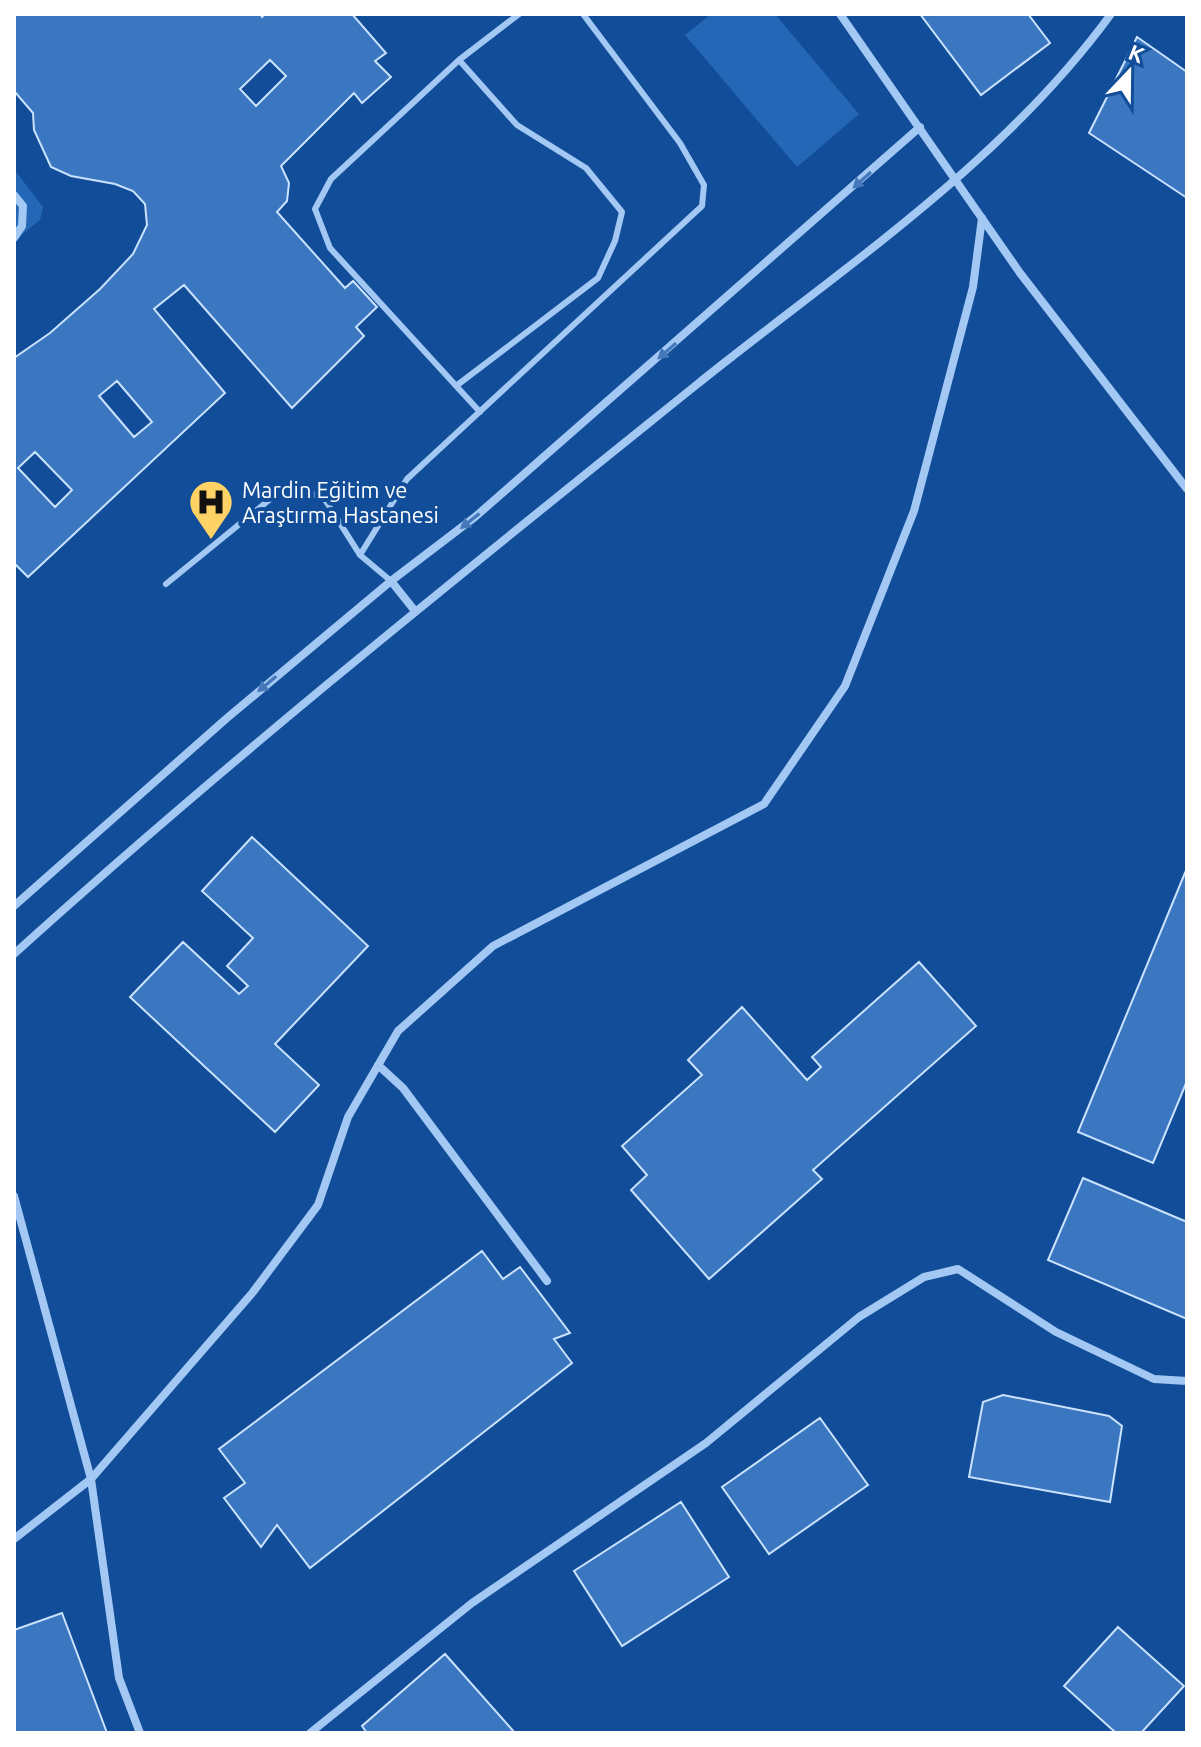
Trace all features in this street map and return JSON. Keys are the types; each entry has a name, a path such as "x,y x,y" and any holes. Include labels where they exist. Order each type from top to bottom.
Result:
{"street":[{"path":"840,14 1020,273 1187,489"},
{"path":"14,954 154,828 415,611 956,180 1090,43 1111,14"},
{"path":"14,906 227,718 391,581 475,517 920,127"},
{"path":"14,195 23,206 22,226 14,238"},
{"path":"14,1539 91,1479 253,1292 318,1205 348,1117 398,1031 493,946 764,804 845,686 914,511 973,287 982,218"},
{"path":"391,581 415,611"},
{"path":"378,1065 403,1088 547,1281"},
{"path":"14,1196 91,1479 119,1678 140,1733"},
{"path":"310,1733 472,1603 706,1443 859,1317 924,1277 958,1269 1084,1345 1154,1379 1187,1381"}],"lane":[{"path":"480,412 330,248 315,209 331,179 459,60 519,14"},
{"path":"360,555 407,479 702,206 704,185 680,143 583,14"},
{"path":"456,386 598,278 615,241 622,212 586,168 517,125 459,60"},
{"path":"166,584 274,496 299,489 324,498 360,555 391,581"}],"shaded area":[{"path":"711,14 775,14 859,114 797,167 685,35"},
{"path":"14,169 43,207 40,220 14,241"}],"building":[{"path":"14,14 260,14 262,17 265,14 352,14 386,53 375,61 391,77 362,103 354,93 281,166 289,183 287,201 277,212 345,288 353,281 377,307 356,327 364,336 292,408 184,285 154,309 225,393 28,577 14,563 14,358 50,333 100,289 133,254 147,225 145,204 133,191 115,184 71,176 51,167 34,130 33,113 14,91","holes":["270,60 286,76 256,106 240,89","117,381 152,422 134,437 99,396","35,452 72,490 55,507 18,468"]},
{"path":"920,14 1028,14 1050,43 981,95"},
{"path":"1137,37 1187,72 1187,198 1089,133"},
{"path":"252,837 368,946 275,1044 319,1085 275,1132 130,997 183,942 239,994 248,986 227,966 253,938 202,891"},
{"path":"1187,868 1187,1081 1153,1163 1078,1132"},
{"path":"919,962 976,1026 813,1170 822,1179 709,1279 631,1190 647,1175 622,1146 702,1075 688,1060 742,1007 807,1080 821,1067 812,1057"},
{"path":"1083,1178 1187,1222 1187,1319 1048,1260"},
{"path":"482,1251 503,1279 520,1267 570,1333 554,1339 572,1363 310,1568 277,1525 261,1547 224,1498 245,1483 219,1449"},
{"path":"1003,1395 1109,1416 1122,1426 1110,1502 969,1477 983,1402"},
{"path":"820,1418 868,1485 769,1554 722,1487"},
{"path":"681,1502 729,1577 622,1646 574,1571"},
{"path":"62,1613 107,1733 14,1733 14,1630"},
{"path":"1118,1627 1184,1686 1141,1733 1116,1733 1064,1686"},
{"path":"445,1654 515,1733 367,1733 362,1726"}],"place":[{"name":"Mardin Eğitim ve Araştırma Hastanesi","path":"211,541"}]}
